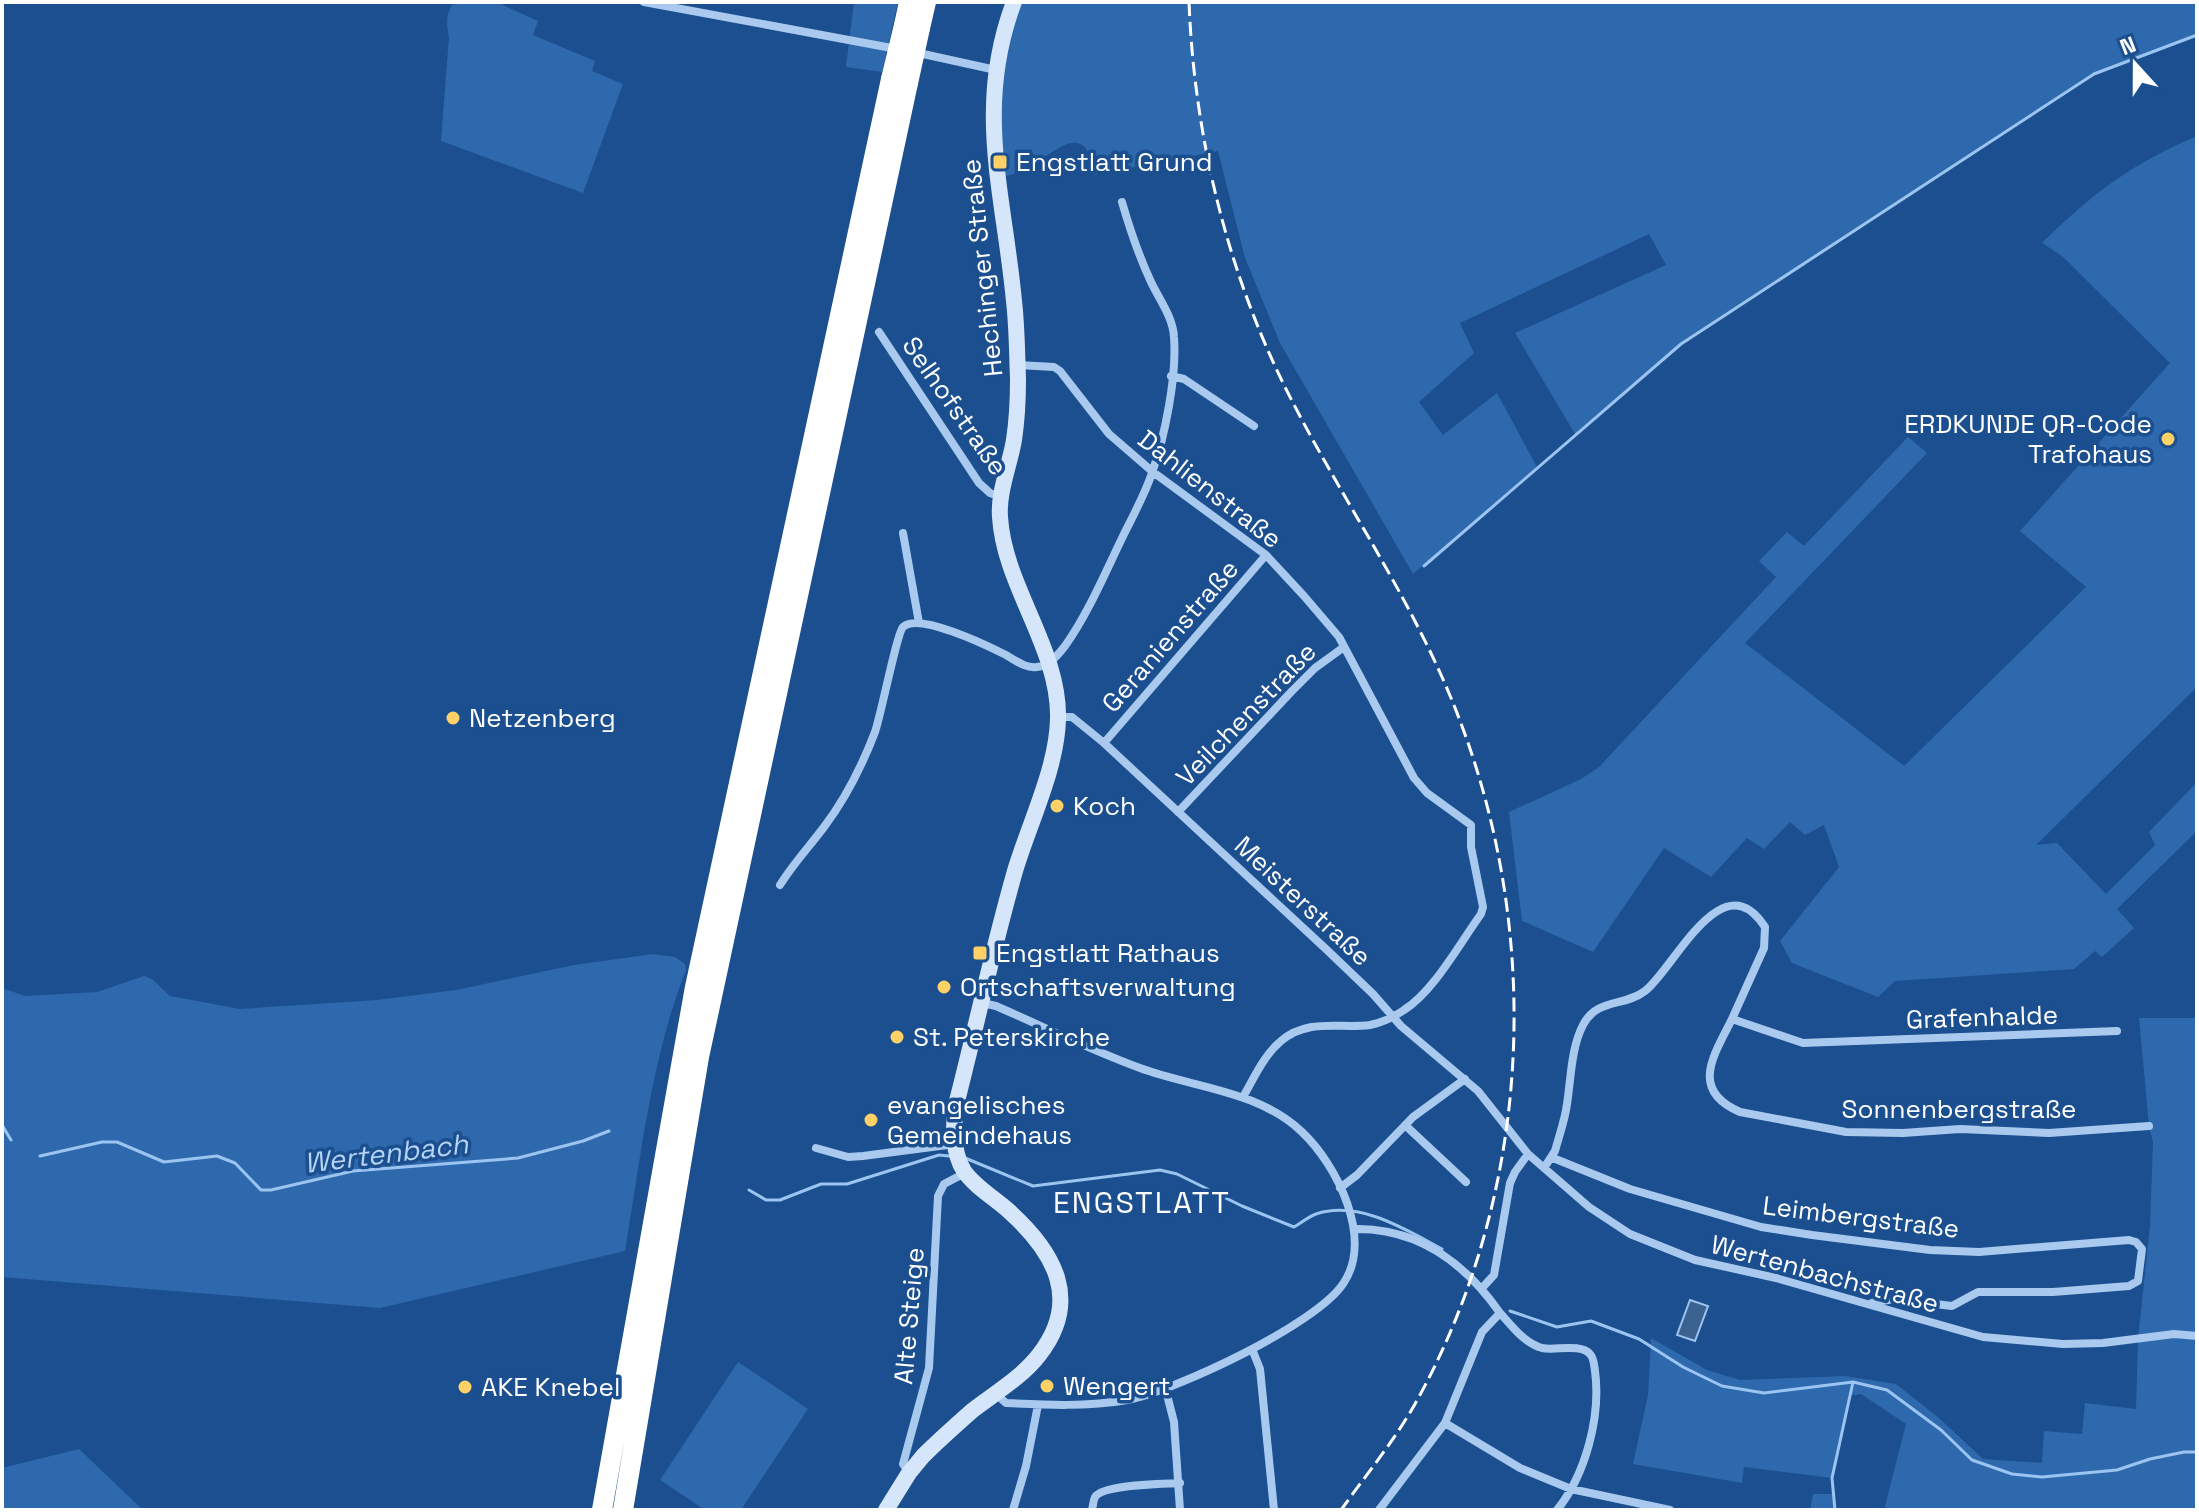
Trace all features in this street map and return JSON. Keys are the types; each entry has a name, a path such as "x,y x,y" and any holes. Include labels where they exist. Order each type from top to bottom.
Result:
{"highway":[{"path":"909,2 912,27"},
{"path":"602,1510 695,987 912,27 926,2"},
{"path":"623,1510 699,1057 900,81"}],"street":[{"path":"644,2 996,70"},
{"name":"Hechinger Straße","path":"962,1167 953,1128 956,1105 1015,871 1049,765 1058,717 1048,663 1004,540 999,516 1018,410 1014,301 996,179 993,131 996,70 1014,2"},
{"path":"780,885 798,857 835,812 857,775 881,714 898,635 909,623 951,631 1026,667 1037,667 1048,663 1066,645 1102,581 1153,472 1168,408 1175,339 1173,327 1132,238 1122,202"},
{"name":"Selhofstraße","path":"879,332 979,483 990,493 1001,497"},
{"name":"Dahlienstraße","path":"1017,365 1054,367 1060,371 1109,434 1153,472 1266,555 1339,637 1414,778 1427,793 1471,825 1471,847 1483,907 1481,914 1421,997 1393,1016"},
{"path":"1171,376 1184,379 1254,426"},
{"path":"903,533 919,623"},
{"name":"Geranienstraße","path":"1104,743 1266,555"},
{"name":"Veilchenstraße","path":"1178,812 1315,668 1344,647"},
{"name":"Meisterstraße","path":"1058,717 1072,717 1104,743 1327,950 1393,1016 1478,1091 1508,1130"},
{"name":"Sonnenbergstraße","path":"1544,1168 1553,1158 1567,1107 1572,1066 1582,1026 1600,1006 1641,994 1708,918 1727,907 1737,906 1753,912 1765,927 1764,948 1714,1056 1709,1077 1716,1097 1725,1105 1740,1112 1846,1132 1903,1133 1960,1129 2049,1133 2149,1126"},
{"path":"982,1003 996,1006 1143,1069 1243,1097 1301,1131 1326,1162 1348,1204 1354,1224 1353,1262 1343,1285 1318,1308 1252,1349 1165,1387 1129,1399 1099,1404 1038,1405 1006,1403 996,1393"},
{"path":"1243,1097 1261,1065 1279,1042 1293,1032 1316,1025 1372,1025 1393,1016"},
{"name":"Grafenhalde","path":"1732,1019 1803,1043 2117,1031"},
{"path":"1340,1188 1357,1175 1405,1125 1465,1079"},
{"path":"1405,1125 1466,1182"},
{"name":"Wertenbachstraße","path":"1508,1130 1528,1154 1610,1223 1651,1245 1695,1260 1776,1278 2002,1340 2063,1344 2103,1343 2174,1334 2197,1336"},
{"path":"816,1148 829,1153 863,1156 955,1144"},
{"path":"1482,1288 1494,1275 1510,1183 1528,1154"},
{"name":"Leimbergstraße","path":"1553,1158 1630,1189 1761,1227 1856,1242 1979,1252 2129,1240 2142,1249 2138,1281 2129,1286 2053,1292 1978,1292 1952,1306 1893,1299 1869,1303"},
{"path":"886,1510 909,1473 944,1436 1037,1358 1048,1342 1059,1306 1057,1276 1043,1245 962,1167"},
{"name":"Alte Steige","path":"909,1473 903,1464 919,1414 932,1346 938,1196 944,1184 962,1167"},
{"path":"1354,1224 1416,1241 1453,1262 1482,1288 1500,1313 1530,1342 1542,1348 1583,1350 1592,1356 1596,1379 1590,1439 1571,1489 1557,1510"},
{"path":"1379,1510 1445,1423 1482,1332 1500,1313"},
{"path":"1252,1349 1260,1369 1274,1510"},
{"path":"1165,1387 1174,1422 1180,1510"},
{"path":"1013,1510 1026,1466 1038,1405"},
{"path":"1445,1423 1520,1468 1571,1489 1670,1510"},
{"path":"1092,1510 1095,1497 1100,1492 1131,1486 1180,1483"}],"shaded area":[{"path":"454,2 496,2 538,21 533,35 595,61 592,71 623,84 583,193 441,141 449,37 447,19"},
{"path":"854,2 898,2 882,72 846,67"},
{"path":"1014,2 2197,2 2197,35 2094,74 1681,344 1575,434 1515,333 1666,265 1649,234 1460,323 1474,353 1419,402 1443,435 1497,393 1537,467 1413,574 1280,343 1245,258 1218,151 1093,175 1087,150 1081,144 1067,144 1024,169 996,179 993,131"},
{"path":"2197,136 2197,687 2036,845 2057,843 2106,894 2155,845 2149,832 2197,782 2197,831 2117,909 2134,928 2102,957 2095,951 2074,969 1895,981 1878,997 1792,963 1780,941 1839,867 1824,825 1805,835 1790,822 1764,849 1747,838 1711,877 1664,848 1593,952 1522,921 1509,812 1581,779 1599,767 1776,577 1759,561 1787,532 1804,546 1908,437 1927,453 1745,643 1904,766 2086,587 2020,531 2170,363 2062,256 2042,243 2114,181"},
{"path":"653,954 675,957 685,964 686,970 656,1073 625,1251 380,1308 2,1277 2,988 25,996 97,992 144,976 152,979 170,996 240,1009 377,1000 456,990 574,965"},
{"path":"2139,1018 2197,1018 2197,1510 1884,1510 1906,1424 1861,1394 1849,1396 1832,1478 1744,1467 1742,1483 1633,1464 1648,1395 1651,1338 1707,1370 1740,1380 1845,1376 1896,1384 1983,1459 2042,1463 2044,1431 2082,1434 2085,1403 2136,1409 2138,1339 2150,1226 2153,1142"},
{"path":"1690,1300 1708,1306 1695,1341 1677,1335"},
{"path":"738,1362 808,1409 741,1510 705,1510 660,1480"},
{"path":"79,1449 143,1510 2,1510 2,1468"},
{"path":"1813,1494 1832,1494 1835,1510 1810,1510"}],"waterway":[{"path":"1424,566 1681,344 2094,74 2197,35"},
{"name":"Wertenbach","path":"2,1125 11,1140"},
{"name":"Wertenbach","path":"40,1156 102,1142 117,1142 164,1162 217,1156 235,1163 261,1190 271,1190 353,1171 518,1158 609,1131"},
{"name":"Wertenbach","path":"749,1190 766,1200 780,1200 821,1184 847,1184 939,1155 949,1156"},
{"name":"Wertenbach","path":"965,1158 1033,1186 1160,1170 1177,1174 1294,1227 1316,1214 1349,1211 1381,1219 1442,1249"},
{"name":"Wertenbach","path":"1510,1311 1557,1327 1591,1321 1639,1339 1683,1367 1722,1386 1764,1393 1853,1382 1887,1390 1941,1430 1972,1460 2012,1474 2042,1477 2117,1470 2150,1459 2197,1452"},
{"path":"1835,1510 1832,1478 1853,1382"}],"railway":[{"path":"1189,2 1192,51 1206,150 1245,294 1284,385 1405,603 1442,677 1475,765 1499,857 1511,950 1514,1044 1505,1137 1486,1229 1456,1318 1415,1404 1341,1510"}],"place":[{"name":"Engstlatt Grund","path":"1000,162"},
{"name":"ERDKUNDE QR-Code Trafohaus","path":"2168,439"},
{"name":"Netzenberg","path":"453,718"},
{"name":"Koch","path":"1057,806"},
{"name":"Engstlatt Rathaus","path":"980,953"},
{"name":"Ortschaftsverwaltung","path":"944,987"},
{"name":"St. Peterskirche","path":"897,1037"},
{"name":"evangelisches Gemeindehaus","path":"871,1120"},
{"name":"Wengert","path":"1047,1386"},
{"name":"AKE Knebel","path":"465,1387"}],"district":[{"name":"ENGSTLATT","path":"1142,1202"}]}
